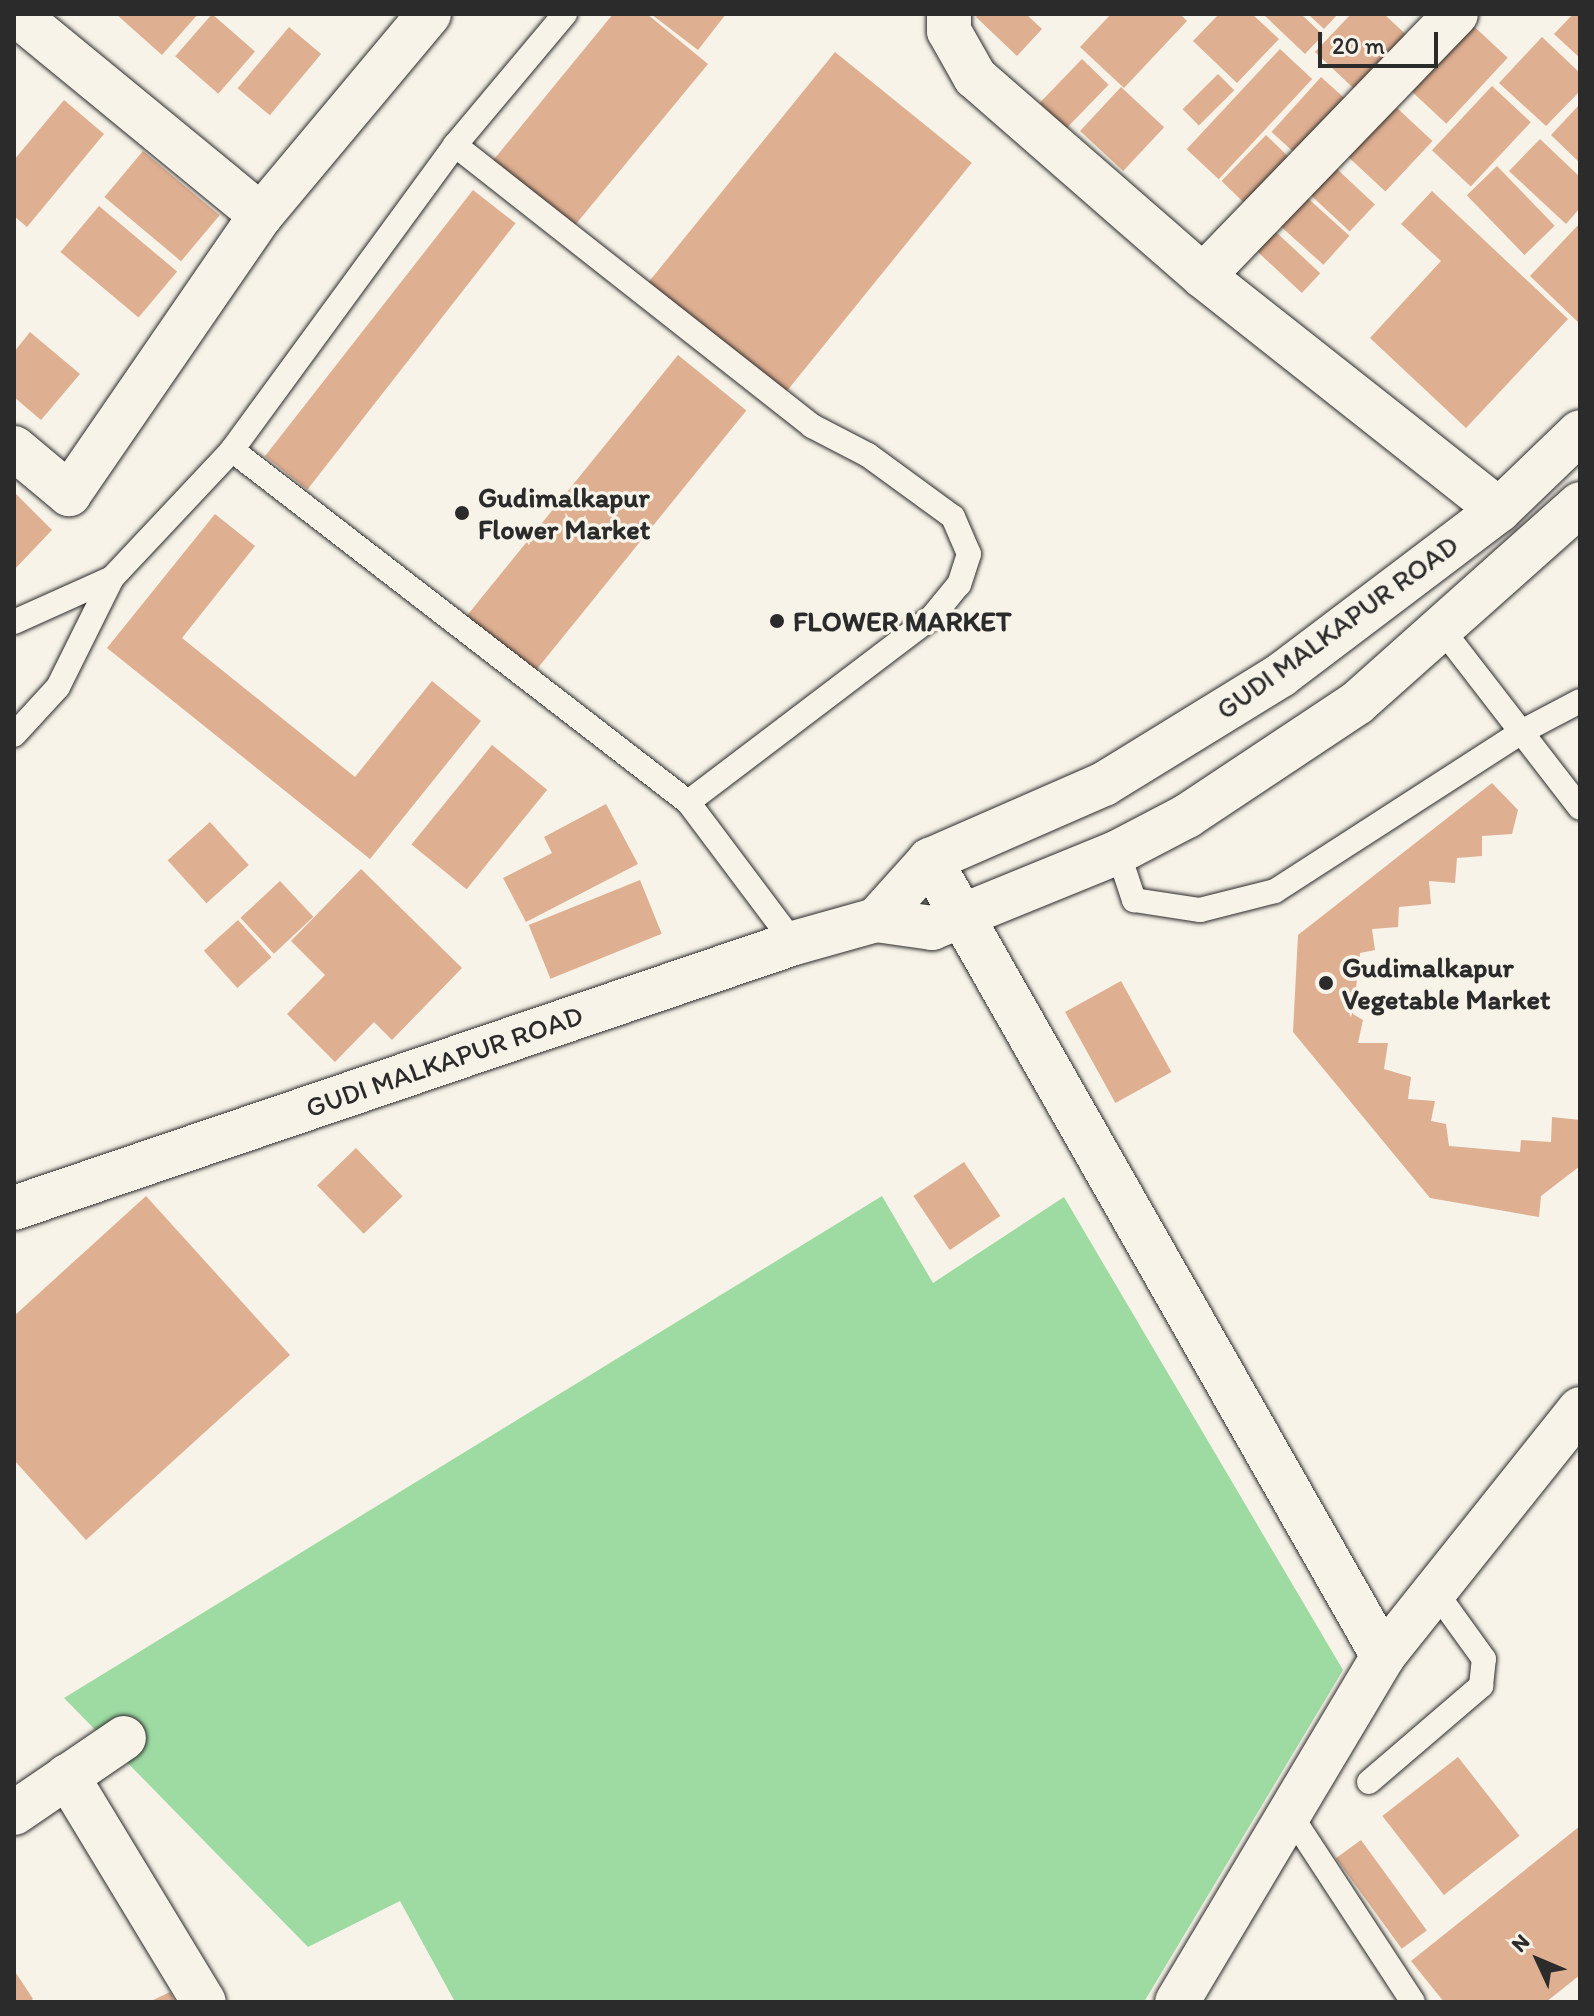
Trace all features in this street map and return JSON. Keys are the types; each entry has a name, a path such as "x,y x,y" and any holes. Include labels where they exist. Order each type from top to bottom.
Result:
{"street":[{"path":"14,448 69,494 261,215 429,14"},
{"path":"1203,276 1456,14"},
{"path":"32,19 261,215"},
{"path":"940,20 975,77 1203,276 1499,510"},
{"name":"GUDI MALKAPUR ROAD","path":"876,920 930,860 1104,784 1268,683 1499,510 1580,432"},
{"name":"GUDI MALKAPUR ROAD","path":"14,1208 794,943 876,920 932,928 1118,852 1187,816 1357,703 1580,504"},
{"path":"930,860 1383,1656"},
{"path":"1177,2002 1383,1656 1580,1409"},
{"path":"14,1813 124,1738"},
{"path":"67,1776 204,2002"}],"lane":[{"path":"14,735 58,687 112,578 232,450 455,145 565,14"},
{"path":"455,145 812,426 868,455 953,517 969,554 959,584 932,617 688,802"},
{"path":"232,450 688,802 794,943"},
{"path":"14,622 112,578"},
{"path":"1441,628 1580,808"},
{"path":"1118,852 1134,900 1200,910 1275,891 1523,731 1580,701"},
{"path":"1369,1782 1481,1686 1484,1659 1435,1591"},
{"path":"1288,1811 1413,2002"}],"green space":[{"path":"882,1196 933,1283 1064,1197 1343,1670 1144,2002 455,2002 400,1901 308,1947 64,1698"}],"building":[{"path":"116,14 198,14 162,55"},
{"path":"212,14 255,51 218,94 175,56"},
{"path":"613,14 647,14 708,64 571,230 491,163"},
{"path":"651,14 726,14 698,50"},
{"path":"979,14 1026,14 1042,29 1017,56 976,17"},
{"path":"1111,14 1180,14 1187,21 1124,88 1080,47"},
{"path":"1219,14 1252,14 1279,39 1237,83 1193,41"},
{"path":"1263,14 1301,14 1323,35 1305,54"},
{"path":"1308,14 1338,14 1324,29"},
{"path":"1351,14 1384,14 1415,43 1364,98 1315,52"},
{"path":"1573,14 1580,14 1580,58 1554,34"},
{"path":"1466,19 1508,58 1446,124 1405,85"},
{"path":"289,27 321,54 270,115 238,88"},
{"path":"1542,37 1580,73 1580,91 1546,126 1499,83"},
{"path":"1280,49 1312,79 1219,179 1187,149"},
{"path":"835,52 972,163 784,394 647,284"},
{"path":"1082,59 1109,85 1066,129 1040,103"},
{"path":"1218,74 1234,90 1199,126 1183,109"},
{"path":"1321,77 1356,108 1306,163 1271,132"},
{"path":"1492,86 1531,122 1471,187 1432,150"},
{"path":"1121,87 1164,127 1123,171 1080,131"},
{"path":"1382,94 1432,141 1385,192 1335,144"},
{"path":"64,100 104,134 27,227 14,216 14,160"},
{"path":"1580,104 1580,163 1551,135"},
{"path":"1266,135 1296,164 1252,210 1222,181"},
{"path":"1540,139 1580,177 1580,208 1566,224 1509,171"},
{"path":"143,151 220,215 181,261 104,197"},
{"path":"1323,156 1375,204 1350,231 1298,183"},
{"path":"1497,166 1555,226 1524,255 1467,195"},
{"path":"1293,185 1349,236 1323,265 1267,214"},
{"path":"473,190 516,223 307,490 265,456"},
{"path":"1432,191 1568,319 1466,428 1370,338 1441,261 1401,224"},
{"path":"99,206 177,272 139,318 60,252"},
{"path":"1261,218 1320,273 1302,293 1243,238"},
{"path":"1580,223 1580,324 1530,276"},
{"path":"30,332 80,374 41,420 14,397 14,352"},
{"path":"678,355 746,410 531,676 463,621"},
{"path":"14,492 52,530 14,570"},
{"path":"215,514 255,546 182,638 355,777 432,681 481,721 370,859 107,648"},
{"path":"492,745 547,790 467,889 411,844"},
{"name":"Gudimalkapur Vegetable Market","path":"1492,783 1518,810 1512,834 1482,836 1482,856 1457,858 1455,883 1429,881 1431,904 1399,907 1398,927 1372,929 1375,950 1360,953 1353,1014 1363,1020 1358,1043 1388,1043 1384,1069 1411,1077 1408,1099 1435,1101 1431,1121 1446,1124 1449,1146 1520,1152 1521,1140 1551,1142 1552,1117 1580,1120 1580,1166 1541,1196 1539,1217 1430,1198 1293,1032 1298,935"},
{"path":"606,804 638,864 526,922 503,878 552,853 544,837"},
{"path":"210,822 249,865 206,903 168,860"},
{"path":"361,869 462,968 392,1040 374,1022 335,1062 287,1014 325,975 291,941"},
{"path":"640,880 662,934 550,979 529,925"},
{"path":"280,881 313,917 274,954 241,918"},
{"path":"238,920 271,957 237,988 204,951"},
{"path":"1121,981 1171,1072 1115,1103 1065,1012"},
{"path":"356,1148 403,1196 364,1234 317,1186"},
{"path":"964,1162 1000,1216 950,1250 913,1196"},
{"path":"146,1196 290,1355 86,1540 14,1460 14,1316"},
{"path":"1458,1757 1520,1836 1444,1895 1382,1816"},
{"path":"1580,1826 1580,1975 1546,2002 1444,2002 1411,1961"},
{"path":"1361,1840 1427,1931 1402,1949 1336,1858"},
{"path":"14,1970 33,1999 29,2002 14,2002"},
{"path":"170,1992 175,2002 149,2002"}],"place":[{"name":"Gudimalkapur Flower Market","path":"462,513"},
{"name":"FLOWER MARKET","path":"777,621"},
{"name":"Gudimalkapur Vegetable Market","path":"1326,983"}]}
